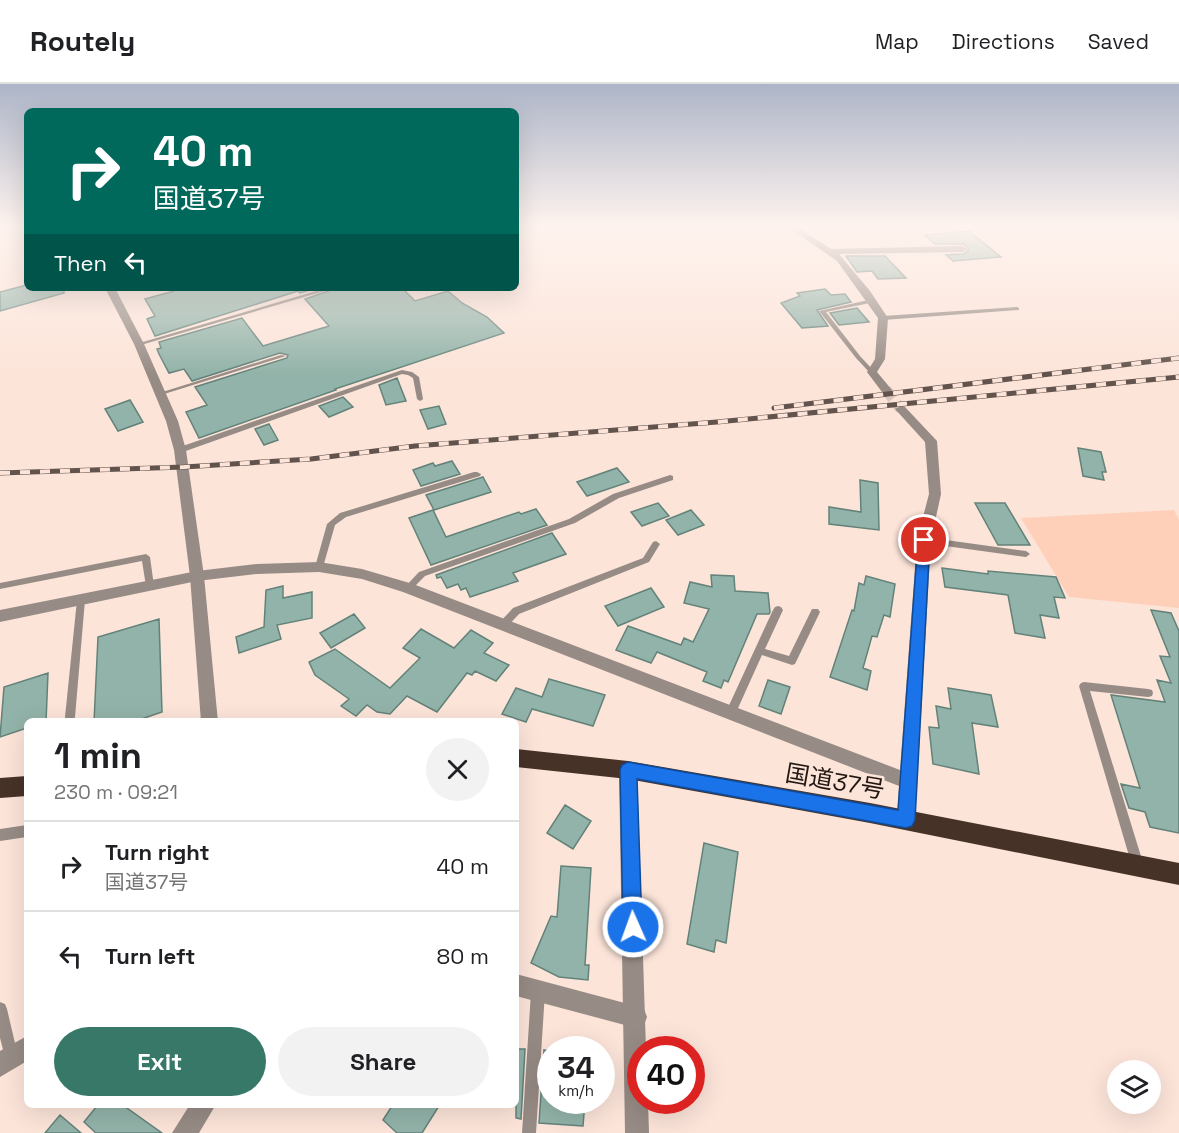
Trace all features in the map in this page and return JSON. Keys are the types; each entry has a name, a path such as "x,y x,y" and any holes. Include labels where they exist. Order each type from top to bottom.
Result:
{"highway":[{"name":"国道37号","path":"519,758 628,770 906,820 1179,874"},
{"path":"0,788 24,786"}],"street":[{"path":"853,276 883,318 880,359 872,372 886,390"},
{"path":"112,291 139,344 172,421 180,450 197,576 210,718"},
{"path":"901,409 931,441 936,494 924,540 906,820"},
{"path":"0,616 197,576 257,569 319,567 363,574 408,588 908,781"},
{"path":"628,770 638,1133"},
{"path":"519,986 636,1017"},
{"path":"184,1133 202,1108"}],"lane":[{"path":"139,344 322,291"},
{"path":"872,372 822,311 873,302"},
{"path":"883,318 1017,309"},
{"path":"159,393 283,356"},
{"path":"180,450 402,372 416,377 420,399"},
{"path":"319,567 331,524 343,515 477,474"},
{"path":"408,588 422,574 572,521 615,496 670,478"},
{"path":"924,540 1026,554"},
{"path":"503,625 516,610 646,560 656,544"},
{"path":"0,586 146,557 150,586"},
{"path":"70,717 81,600"},
{"path":"730,714 778,610"},
{"path":"760,651 792,661 815,612"},
{"path":"1138,866 1084,686 1148,693"},
{"path":"0,835 24,831"},
{"path":"529,1133 538,992"},
{"path":"0,1009 13,1056"}],"shaded area":[{"path":"1174,510 1179,520 1179,608 1069,597 1021,518"}],"building":[{"path":"876,276 904,276 906,278 878,279"},
{"path":"24,286 24,291 64,291 64,293 0,311 0,292"},
{"path":"825,289 831,295 845,294 851,302 817,310 828,326 802,328 781,303 800,296 797,293"},
{"path":"174,291 298,291 155,336 147,319 155,316 145,299"},
{"path":"328,291 405,291 415,301 448,291 462,303 487,317 504,333 335,389 199,438 186,412 207,405 195,387 287,358 288,355 280,353 192,381 184,369 169,373 157,349 161,348 159,342 242,318 263,346 329,326 305,299"},
{"path":"857,308 869,322 839,325 830,313"},
{"path":"397,378 406,401 386,405 379,385"},
{"path":"343,397 353,407 329,417 319,406"},
{"path":"130,400 143,422 118,431 105,409"},
{"path":"439,406 446,424 428,429 420,410"},
{"path":"269,424 278,440 264,445 255,429"},
{"path":"1078,448 1101,452 1106,472 1102,472 1104,480 1083,476"},
{"path":"452,461 460,474 421,486 413,470 433,463 435,466"},
{"path":"617,468 629,482 587,496 577,482"},
{"path":"483,477 491,492 434,510 426,495"},
{"path":"860,480 878,483 879,530 829,524 829,507 861,512"},
{"path":"658,503 669,516 642,526 631,512"},
{"path":"975,503 1005,503 1030,545 998,545"},
{"path":"536,509 547,525 431,565 409,518 433,510 446,537 519,512 521,514"},
{"path":"691,510 704,525 678,535 666,520"},
{"path":"552,533 566,554 513,573 518,581 470,597 466,588 461,590 458,584 447,588 441,577 437,578 436,575"},
{"path":"942,568 988,574 988,571 1056,577 1065,598 1054,597 1059,618 1040,615 1045,638 1015,633 1008,595 945,587"},
{"path":"711,575 734,576 735,591 768,593 770,612 769,614 757,614 728,682 724,680 721,688 703,681 707,672 657,652 651,663 616,650 628,626 681,645 684,638 693,642 709,609 684,603 690,582 712,587"},
{"path":"866,576 895,584 890,617 884,615 877,637 872,636 863,668 871,671 867,690 830,677 852,610 854,611 859,583 864,585"},
{"path":"283,586 283,598 312,592 312,618 277,625 281,639 239,653 236,637 264,627 266,590"},
{"path":"651,588 664,607 618,626 605,606"},
{"path":"1151,610 1171,613 1179,631 1179,833 1150,827 1145,812 1129,808 1121,784 1140,788 1111,695 1165,702 1157,680 1171,683 1160,656 1170,657"},
{"path":"354,614 365,628 331,648 320,633"},
{"path":"159,619 162,712 145,718 94,718 98,637"},
{"path":"421,629 454,648 471,630 493,643 484,653 509,665 496,681 475,671 472,675 467,673 437,712 407,696 390,714 377,712 367,705 356,716 341,706 349,699 315,675 309,662 335,649 390,688 420,658 403,648"},
{"path":"48,673 46,718 24,718 24,729 0,737 4,687"},
{"path":"549,679 605,695 593,726 532,709 526,722 502,714 516,688 542,697"},
{"path":"768,680 790,687 781,714 759,706"},
{"path":"948,688 991,695 998,727 972,723 979,774 933,764 929,727 939,728 936,706 951,709"},
{"path":"565,805 591,821 573,849 547,833"},
{"path":"704,843 738,852 726,943 716,940 714,952 687,944"},
{"path":"561,866 591,868 585,965 589,965 588,980 559,977 531,963 551,916 557,917"},
{"path":"519,1049 525,1049 521,1119 516,1118 516,1108 519,1108"},
{"path":"95,1108 127,1108 162,1133 96,1133 84,1122"},
{"path":"391,1108 438,1108 422,1133 397,1133 383,1120"},
{"path":"540,1114 584,1114 583,1126 539,1123"},
{"path":"60,1115 81,1133 45,1133"}],"tunnel":[{"path":"886,390 901,409"}],"railway":[{"path":"774,408 1179,358"},
{"path":"0,473 184,467 311,459 415,446 717,422 1179,377"}],"route":[{"path":"633,927 628,770 906,820 924,540"}]}
